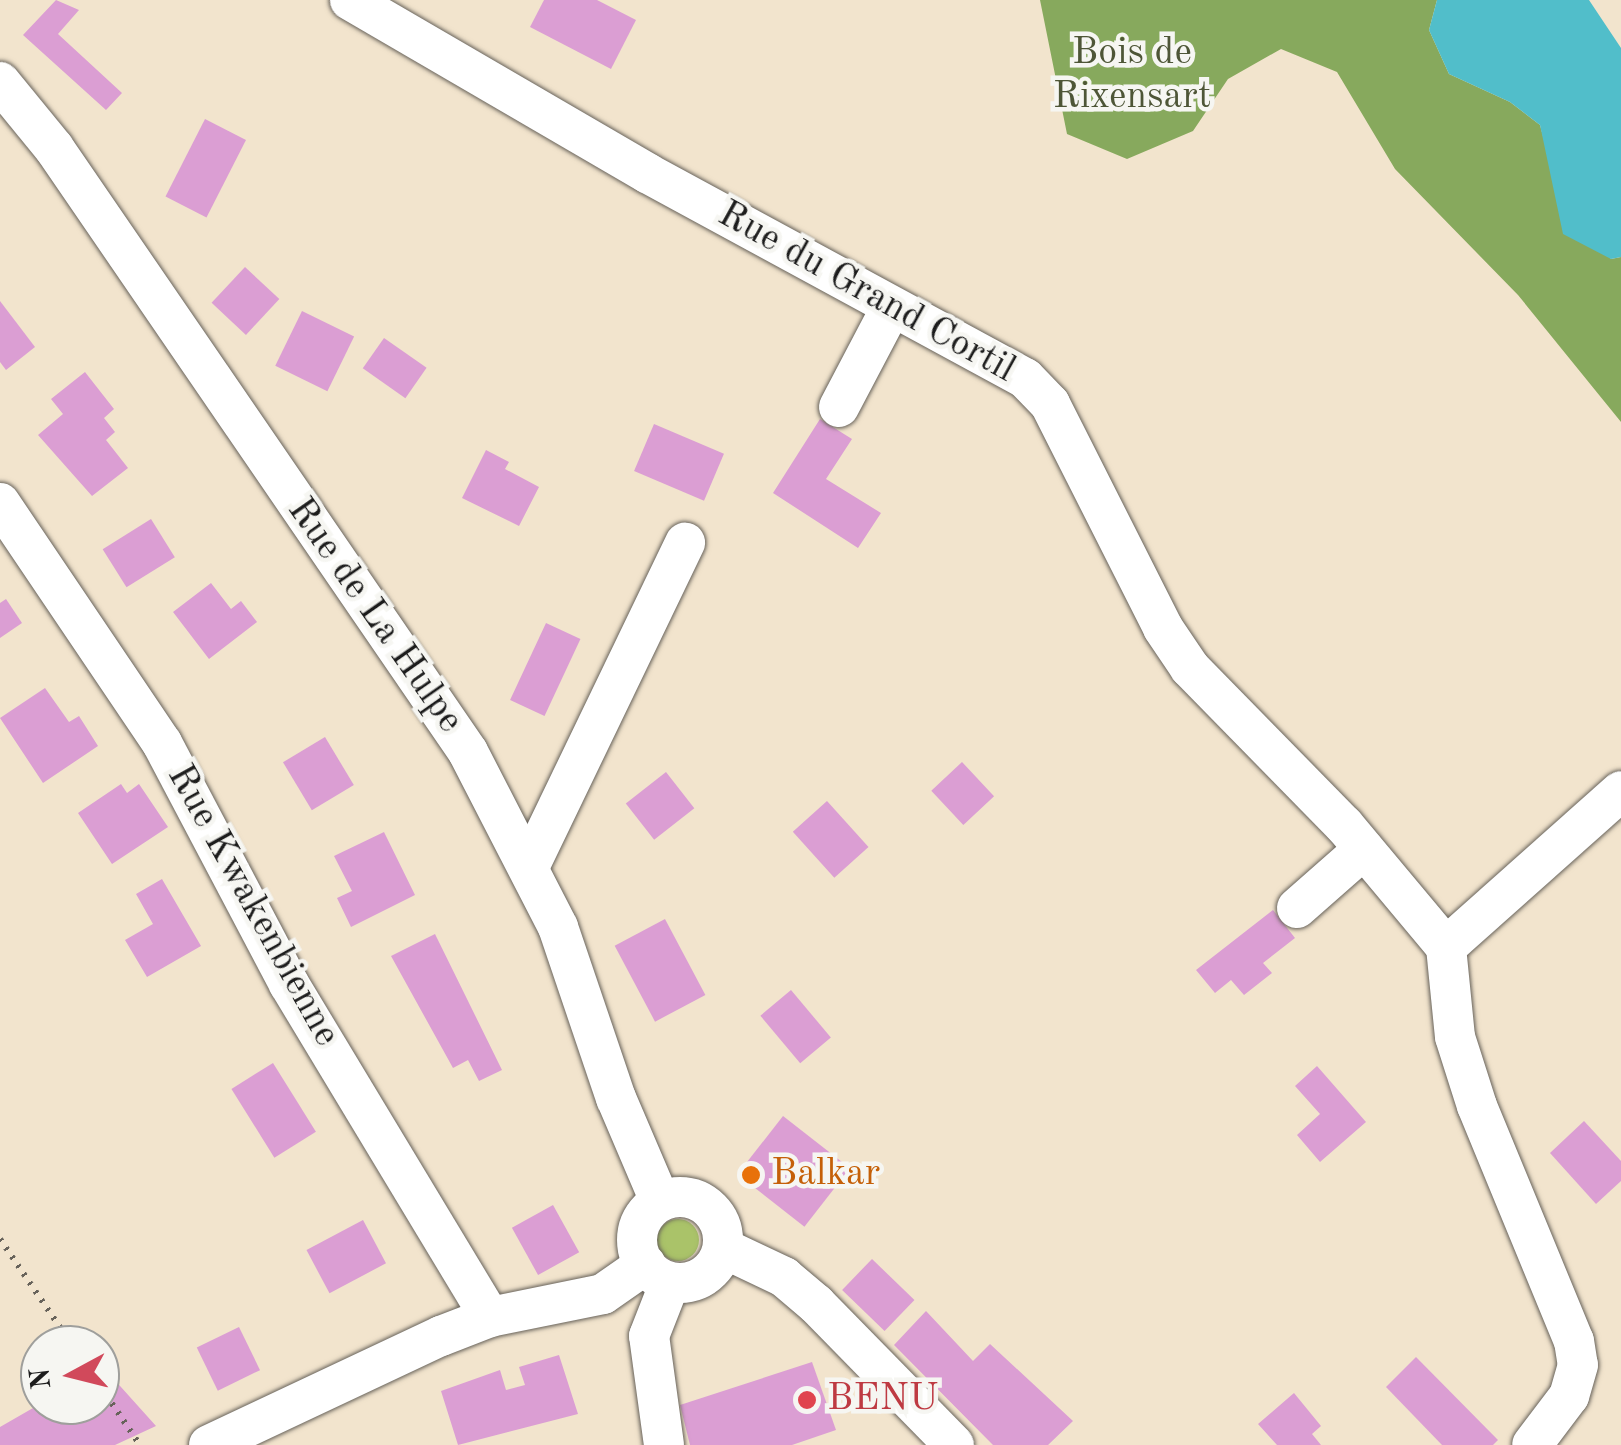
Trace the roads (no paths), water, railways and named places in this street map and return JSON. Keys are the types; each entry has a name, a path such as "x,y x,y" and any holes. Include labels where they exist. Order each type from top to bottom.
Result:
{"street":[{"name":"Rue du Grand Cortil","path":"350,0 891,308 1025,378 1050,404 1162,628 1190,668 1364,850 1446,947"},
{"name":"Rue de La Hulpe","path":"0,82 54,148 468,752 529,867 659,1199"},
{"path":"838,407 891,308"},
{"name":"Rue Kwakenbienne","path":"0,503 162,743 289,984 490,1317"},
{"path":"529,867 684,543"},
{"path":"1532,1445 1568,1396 1578,1365 1563,1309 1477,1106 1456,1037 1446,947 1621,791"},
{"path":"1297,908 1364,850"},
{"path":"664,1445 650,1352 658,1274 637,1226 659,1199 678,1194 711,1210 723,1248 784,1277 816,1304 954,1445"},
{"path":"210,1445 490,1317 602,1294 658,1274 704,1278 723,1248"},
{"path":"602,1294 635,1324 650,1352"}],"water":[{"path":"1437,0 1589,0 1621,48 1621,257 1611,259 1563,234 1540,125 1510,102 1449,74 1429,30"}],"place":[{"name":"Balkar","path":"751,1175"},
{"name":"BENU","path":"807,1400"}],"park label":[{"name":"Bois de Rixensart","path":"1132,76"}]}
